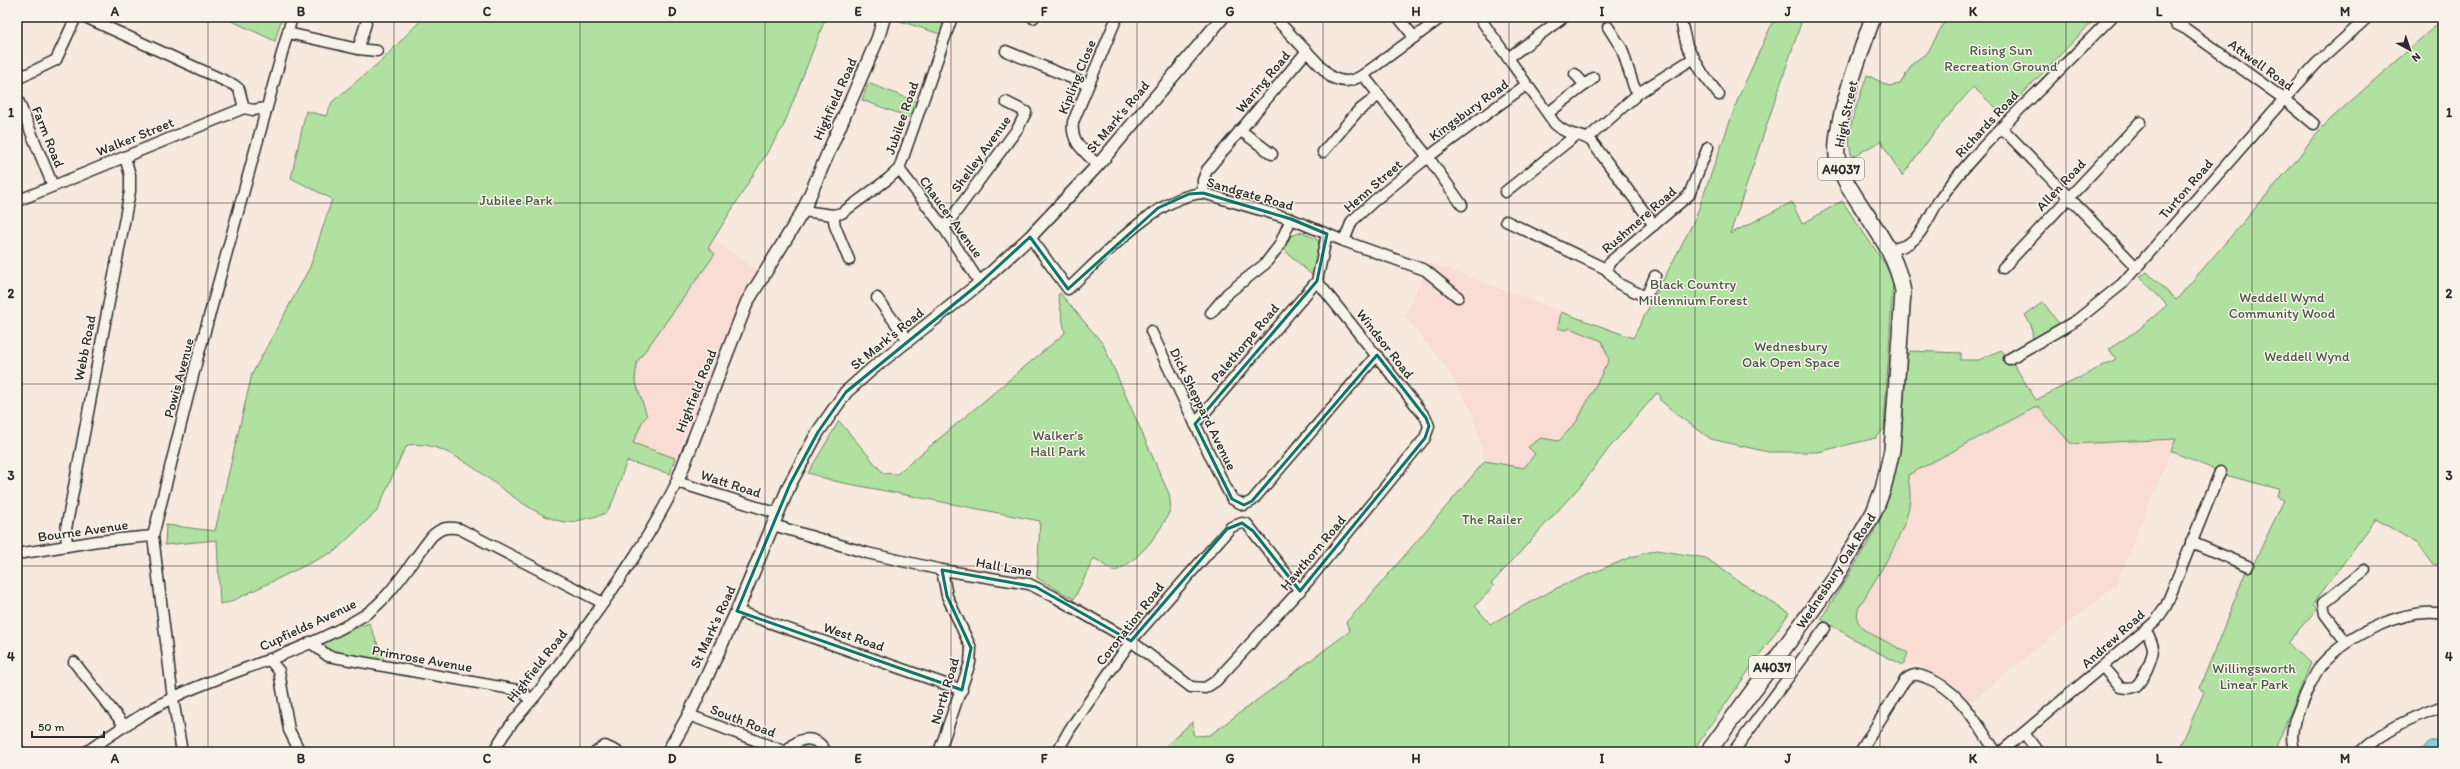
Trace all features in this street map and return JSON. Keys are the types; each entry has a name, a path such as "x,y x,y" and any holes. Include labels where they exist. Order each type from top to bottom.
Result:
{"main road":[{"name":"High Street","path":"1873,17 1844,109 1837,145 1837,155 1842,172 1853,194 1889,249 1899,269"},
{"name":"Wednesbury Oak Road","path":"1708,752 1834,580 1864,531 1883,489 1892,450 1895,419 1903,292 1899,269"}],"street":[{"path":"17,79 56,60 76,17"},
{"path":"85,17 234,85 239,89 244,108"},
{"name":"Powis Avenue","path":"182,752 173,698 153,536 192,382 292,17"},
{"name":"Highfield Road","path":"494,752 511,722 545,684 603,603 660,516 677,482 747,302 803,211 878,38 884,17"},
{"name":"Jubilee Road","path":"833,215 842,212 888,180 899,169 952,17"},
{"name":"Kipling Close","path":"1098,165 1076,143 1072,129 1088,85 1117,17"},
{"name":"St Mark's Road","path":"668,752 689,715 737,611 775,519 818,432 846,392 908,340 980,283 1030,237 1098,165 1223,17"},
{"path":"1274,17 1326,72 1337,80 1353,81 1442,17"},
{"path":"1398,17 1414,38"},
{"path":"1479,17 1526,85 1563,132 1588,138 1600,150 1654,226"},
{"path":"1508,58 1564,17"},
{"path":"1680,17 1687,46 1719,95"},
{"name":"Richards Road","path":"1889,249 1909,245 1916,238 1950,186 2002,128 2112,17"},
{"name":"Attwell Road","path":"2172,17 2176,24 2186,29 2284,99 2314,124"},
{"name":"Turton Road","path":"2009,359 2077,320 2122,284 2317,63 2368,17"},
{"path":"358,49 366,23"},
{"path":"1608,27 1622,49 1634,87 1640,92"},
{"path":"288,33 358,49 377,51"},
{"path":"1006,51 1088,85"},
{"name":"Waring Road","path":"1203,193 1203,180 1207,170 1307,51"},
{"path":"1588,138 1640,92 1694,58"},
{"path":"1575,74 1585,85"},
{"name":"Kingsbury Road","path":"1363,75 1428,157 1462,205"},
{"path":"1548,113 1594,78"},
{"name":"Kingsbury Road","path":"1428,157 1526,85"},
{"path":"1323,152 1357,112 1379,94"},
{"name":"Farm Road","path":"17,98 53,186"},
{"name":"Shelley Avenue","path":"944,228 1009,140 1026,112 1006,102"},
{"name":"Walker Street","path":"17,201 244,108 253,110 266,108"},
{"name":"Allen Road","path":"2003,268 2140,122"},
{"path":"2002,128 2137,268"},
{"name":"Waring Road","path":"1240,130 1272,154"},
{"path":"1505,192 1575,136"},
{"name":"Rushmere Road","path":"1606,268 1610,262 1689,195 1708,147"},
{"name":"Webb Road","path":"67,546 66,529 130,190 130,175 125,157"},
{"name":"Henn Street","path":"1344,241 1352,221 1428,157"},
{"name":"Chaucer Avenue","path":"899,169 944,228 980,283"},
{"name":"Sandgate Road","path":"1030,237 1068,290 1158,208 1189,194 1203,193 1291,219 1344,241 1425,270 1458,296"},
{"path":"803,211 833,215 835,226 849,260"},
{"path":"1211,313 1228,293 1265,264 1279,246 1291,219"},
{"name":"Rushmere Road","path":"1506,221 1606,268 1619,284 1646,296 1655,276"},
{"path":"1317,281 1327,234"},
{"name":"Windsor Road","path":"1317,281 1426,418 1429,426"},
{"name":"Palethorpe Road","path":"1194,424 1317,281"},
{"path":"877,298 908,340"},
{"name":"Dick Sheppard Avenue","path":"1150,331 1194,424 1232,499 1244,505 1252,502 1377,355"},
{"name":"Hawthorn Road","path":"1205,688 1216,681 1300,591 1425,438 1429,426"},
{"name":"Andrew Road","path":"2001,752 2104,667 2146,630 2166,606 2220,472"},
{"name":"Watt Road","path":"677,482 775,519"},
{"name":"Hall Lane","path":"775,519 867,553 942,570 1036,587 1131,641 1191,687 1205,688"},
{"name":"Coronation Road","path":"1057,752 1070,729 1131,641 1227,529 1236,524 1242,523 1250,527 1300,591"},
{"name":"Cupfields Avenue","path":"86,752 124,725 173,698 310,642 363,616 376,606 432,536 440,529 449,526 460,529 603,603"},
{"name":"Bourne Avenue","path":"17,554 67,546 153,536"},
{"path":"2191,542 2248,566"},
{"name":"North Road","path":"940,752 962,690 970,663 971,648 947,596 942,570"},
{"path":"2346,642 2325,614 2323,603 2365,570"},
{"name":"West Road","path":"737,611 962,690"},
{"path":"2295,752 2292,740 2294,720 2310,684 2321,665 2346,642 2391,621 2415,615 2443,614"},
{"name":"Wednesbury Oak Road","path":"1733,752 1824,628"},
{"path":"2104,667 2120,687 2129,688 2135,686 2141,680 2153,651 2146,630"},
{"name":"Primrose Avenue","path":"310,642 328,656 517,690 524,693 530,700"},
{"path":"269,659 279,671 289,730 300,752"},
{"path":"74,662 124,725"},
{"path":"1860,752 1905,680 1910,675 1916,674 1937,682 1958,697 1996,752"},
{"path":"2361,752 2378,736 2396,725 2443,706"},
{"name":"South Road","path":"689,715 786,752 793,743 802,738 813,739 822,744 826,752"},
{"path":"2024,733 2038,752"},
{"path":"596,752 605,746 618,752"},
{"path":"17,748 20,752"}],"highlighted area":[{"path":"1203,193 1291,219 1327,234 1317,281 1195,424 1232,499 1244,505 1252,501 1377,355 1426,418 1429,426 1425,438 1300,591 1253,531 1242,523 1227,529 1131,641 1036,587 942,570 947,596 971,648 962,690 737,611 790,484 818,432 846,392 980,283 1030,237 1068,289 1158,208 1189,194"}],"shaded area":[{"path":"714,240 759,272 743,298 675,458 633,443 620,367"},
{"path":"1429,262 1633,338 1558,453 1513,480 1485,461 1472,411 1446,367 1405,316"},
{"path":"2039,406 2071,444 2176,439 2116,585 1969,703 1963,694 1917,664 1906,666 1867,647 1821,619 1855,564 1903,477"}],"green space":[{"path":"223,17 282,17 275,41"},
{"name":"Jubilee Park","path":"424,17 826,17 783,127 708,248 715,254 637,362 635,380 647,416 643,420 633,443 675,458 670,474 627,461 614,500 606,512 602,515 565,522 546,516 526,505 468,464 448,453 428,446 408,445 403,452 377,511 335,551 230,602 220,604 217,540 165,545 166,525 215,531 252,374 310,267 332,199 291,178 306,111 326,116 332,102 382,60"},
{"path":"894,17 946,17 940,34 894,19"},
{"path":"1775,17 1803,17 1730,234 1792,202 1802,224 1842,201 1885,264 1893,281 1884,429 1876,438 1818,452 1768,452 1711,439 1680,417 1659,399 1661,396 1657,393 1610,447 1583,483 1491,584 1494,586 1475,606 1490,624 1559,587 1631,557 1657,550 1706,558 1740,582 1789,613 1692,752 1159,752 1193,721 1193,734 1196,736 1210,735 1350,631 1346,622 1364,603 1485,461 1524,468 1535,454 1528,447 1541,438 1559,441 1577,421 1609,360 1602,341 1570,328 1566,330 1558,328 1561,312 1633,338 1695,219 1739,96"},
{"name":"Rising Sun Recreation Ground","path":"1947,17 2097,17 2003,114 1973,87 1933,134 1902,176 1881,141 1852,157 1850,147 1851,126 1867,75 1889,86 1900,84 1913,63 1928,52"},
{"name":"Weddell Wynd","path":"2443,19 2443,566 2433,564 2418,544 2376,519 2313,604 2317,609 2287,643 2311,663 2274,752 2178,752 2204,692 2200,687 2248,566 2254,563 2284,500 2277,497 2279,489 2229,476 2171,451 2176,439 2071,444 2038,406 1908,475 1910,494 1909,508 1905,522 1891,553 1858,609 1857,620 1864,630 1908,653 1903,665 1867,647 1821,619 1873,534 1892,487 1901,433 1906,358 1910,351 1961,353 1961,360 1979,360 2001,350 2013,363 2036,400 2116,359 2109,349 2138,330 2167,305 2140,277 2147,272 2176,300 2295,162 2314,136 2333,117"},
{"path":"868,83 917,102 911,118 862,100"},
{"path":"1302,232 1318,240 1320,251 1313,276 1283,249 1291,236"},
{"name":"Walker's Hall Park","path":"1060,293 1103,344 1169,494 1170,510 1166,519 1140,554 1123,567 1114,572 1094,558 1074,599 1037,578 1040,521 834,481 808,473 839,421 883,473 897,474 1065,333 1058,295"},
{"path":"2043,302 2059,324 2033,339 2031,325 2025,315"},
{"path":"369,623 385,662 329,651 318,643"},
{"path":"803,743 812,744 821,752 792,752"}],"water":[{"path":"2443,739 2443,752 2416,752 2431,742"}],"park label":[{"name":"Black Country Millennium Forest","path":"1693,292"},
{"name":"Weddell Wynd Community Wood","path":"2282,306"},
{"name":"Wednesbury Oak Open Space","path":"1791,354"},
{"name":"The Railer","path":"1492,519"},
{"name":"Willingsworth Linear Park","path":"2254,676"}]}
